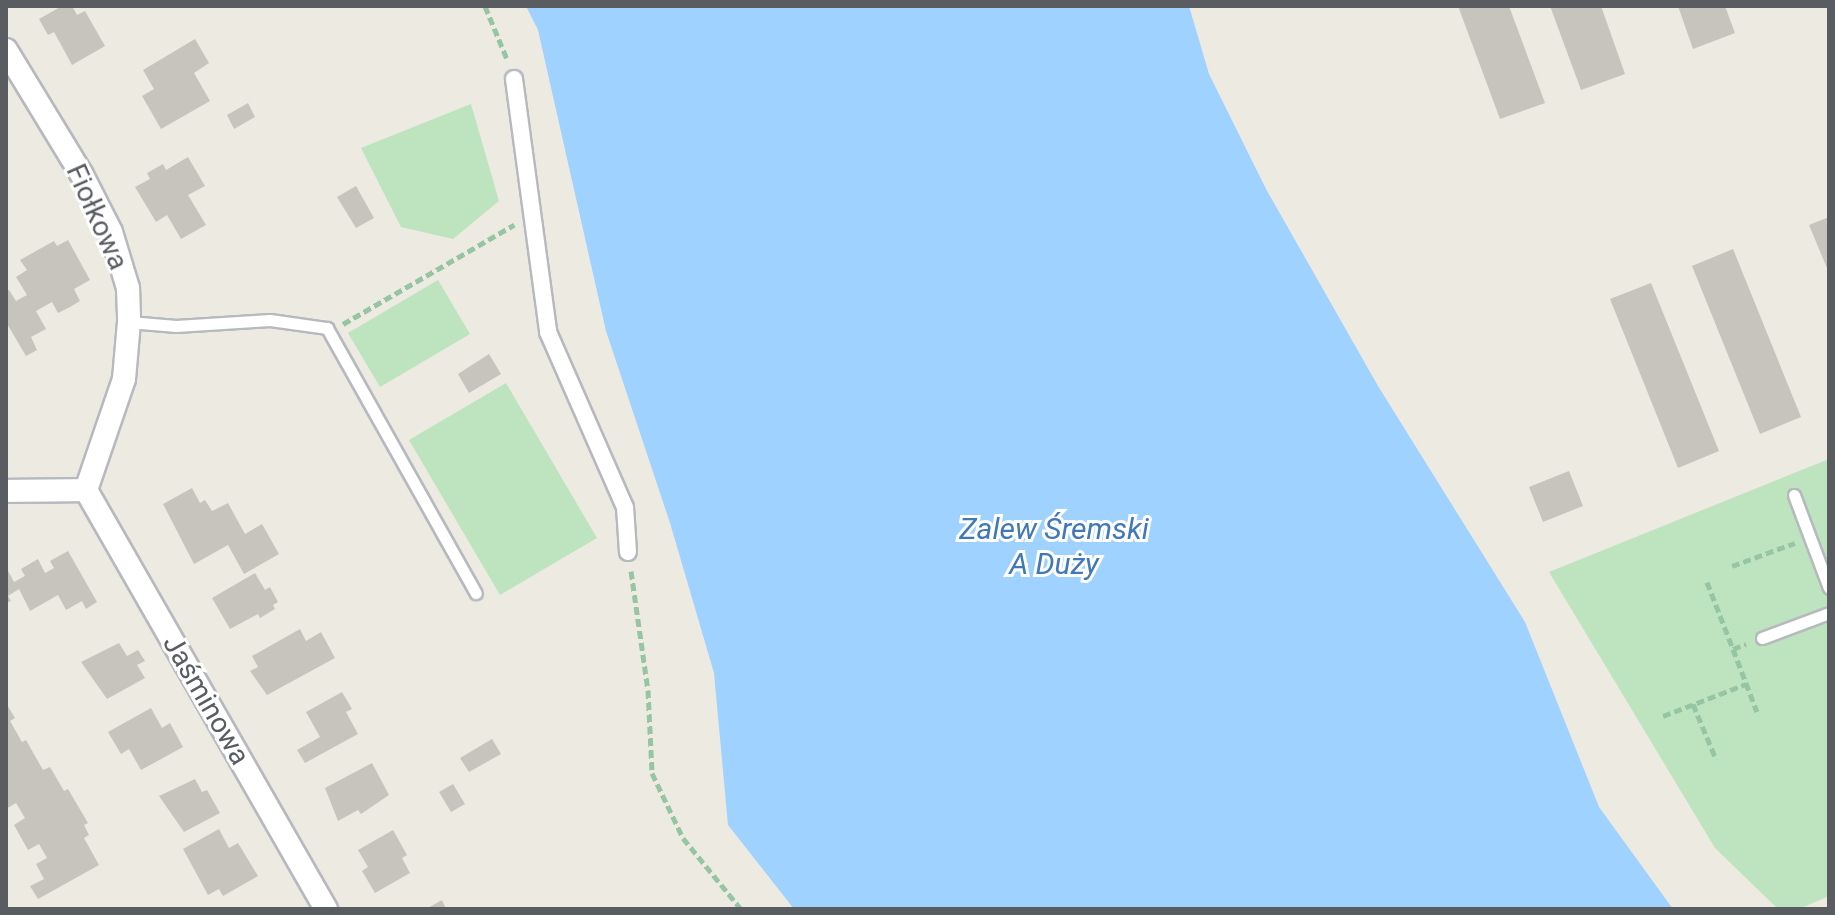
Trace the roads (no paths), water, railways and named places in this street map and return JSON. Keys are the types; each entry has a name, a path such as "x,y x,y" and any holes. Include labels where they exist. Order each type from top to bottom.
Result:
{"street":[{"name":"Fiołkowa","path":"6,50 82,175 111,232 128,288 129,322 124,379 86,490"},
{"path":"514,79 548,332 625,507 628,552"},
{"path":"6,491 86,490"},
{"name":"Jaśminowa","path":"86,490 326,909"}],"lane":[{"path":"129,322 176,326 270,320 327,328 476,593"},
{"path":"1794,495 1829,588"},
{"path":"1762,638 1829,613"}],"water":[{"name":"Zalew Śremski A Duży","path":"526,6 1189,6 1209,74 1266,189 1378,386 1525,622 1599,807 1673,909 794,909 728,825 714,673 670,523 606,331 538,30"}]}
